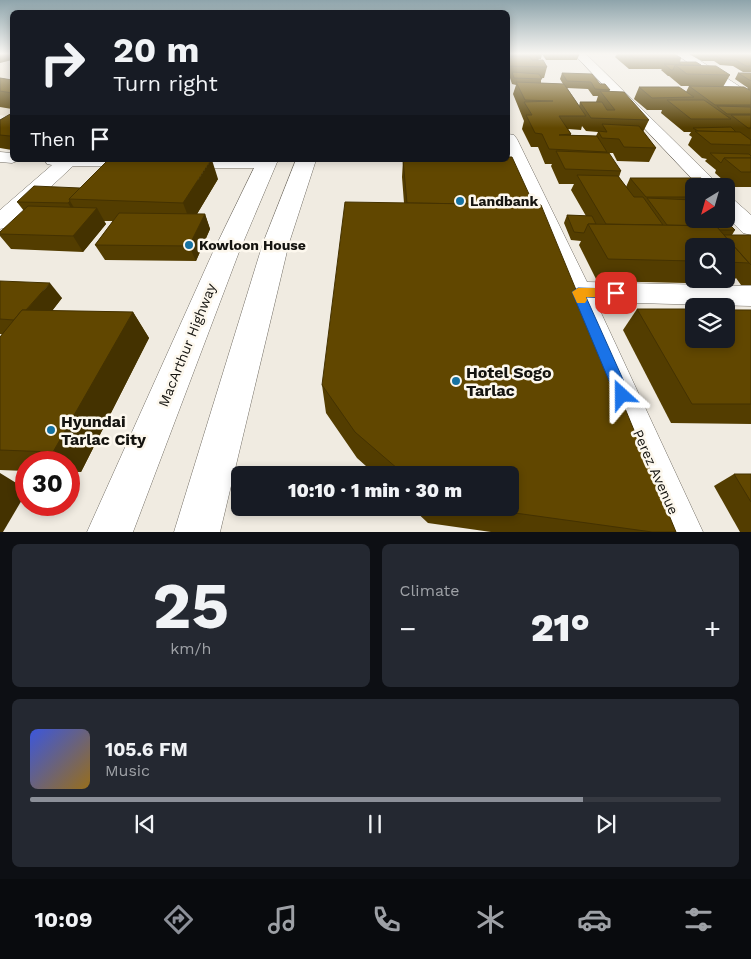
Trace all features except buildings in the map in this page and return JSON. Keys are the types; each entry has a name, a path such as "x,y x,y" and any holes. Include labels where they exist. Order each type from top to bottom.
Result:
{"highway":[{"name":"MacArthur Highway","path":"110,532 226,252 267,162"},
{"path":"197,532 276,244 305,162"}],"street":[{"path":"604,79 702,178"},
{"path":"719,79 751,100"},
{"name":"Perez Avenue","path":"510,143 578,292 682,532"},
{"path":"0,222 61,162"},
{"path":"735,212 751,228"},
{"path":"578,292 751,296"}],"shaded area":[{"path":"0,79 10,79 10,117 0,115"}],"slow traffic":[{"path":"581,300 578,292 599,293"}],"place":[{"name":"Landbank","path":"460,201"},
{"name":"Kowloon House","path":"189,245"},
{"name":"Hotel Sogo Tarlac","path":"456,381"},
{"name":"Hyundai Tarlac City","path":"51,430"}],"route":[{"path":"616,293 578,292 622,395"}]}
